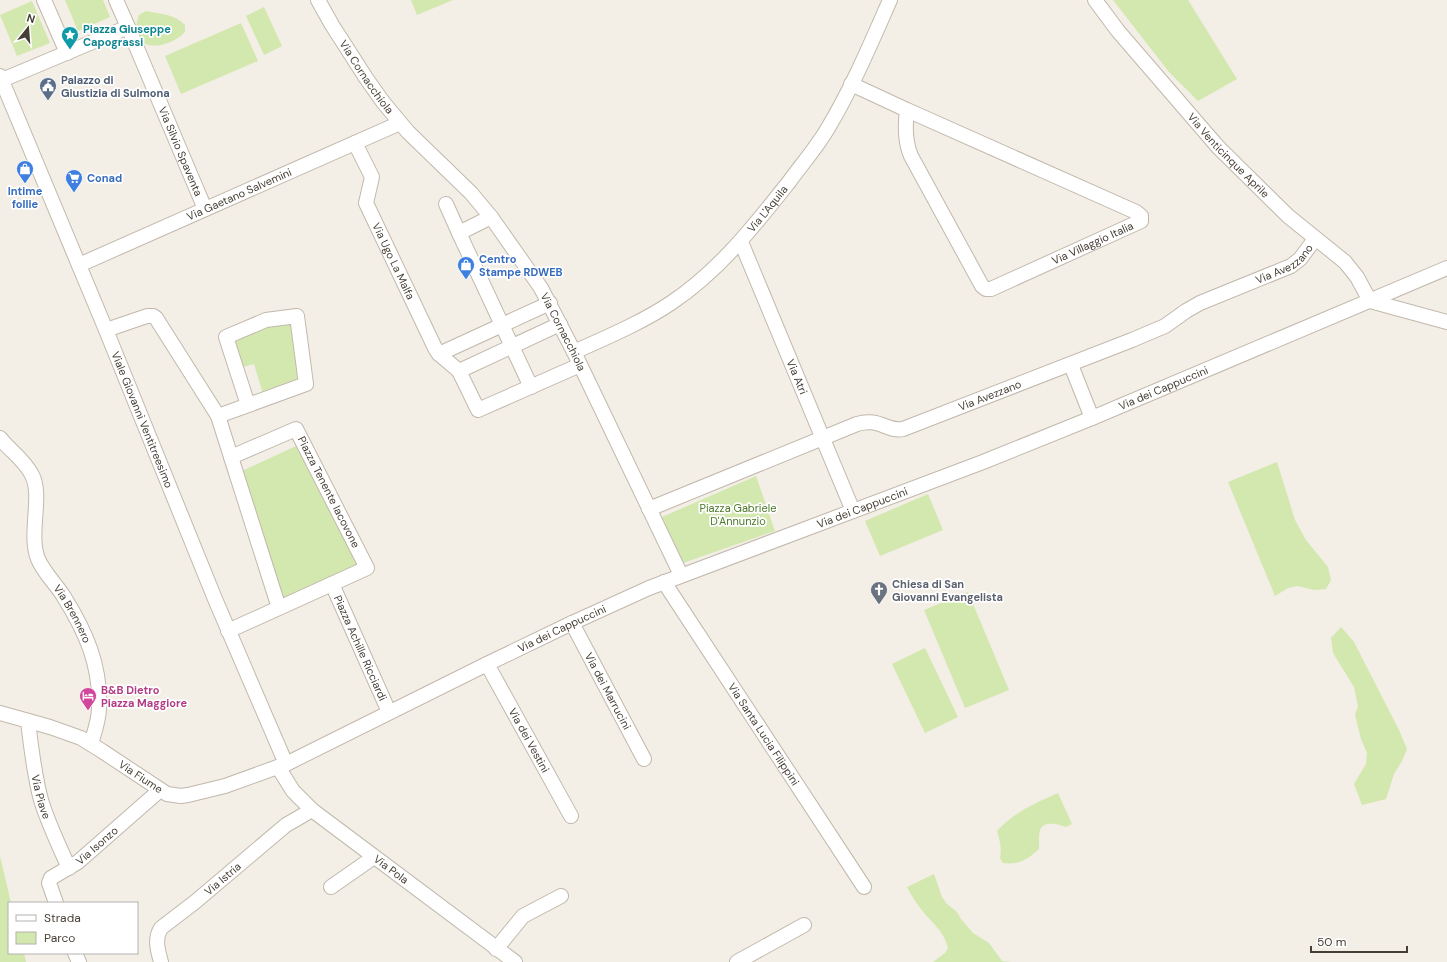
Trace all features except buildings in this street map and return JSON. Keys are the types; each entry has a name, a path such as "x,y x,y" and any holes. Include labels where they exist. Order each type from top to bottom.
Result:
{"street":[{"path":"44,0 67,53"},
{"path":"1,78 67,53 128,27 116,0"},
{"name":"Via Cornacchiola","path":"318,0 366,78 400,123 418,143 470,193 491,217 532,274 550,303 681,576"},
{"name":"Via L'Aquila","path":"459,371 478,410 531,387 630,326 671,303 701,280 741,242 820,142 837,113 890,0"},
{"name":"Via Venticinque Aprile","path":"1095,0 1118,31 1218,147 1268,197 1315,239 1345,262 1357,277 1370,301"},
{"name":"Via Silvio Spaventa","path":"128,27 205,209"},
{"name":"Viale Giovanni Ventitreesimo","path":"1,78 106,330 282,766"},
{"name":"Via Villaggio Italia","path":"851,84 1136,212 1141,216 1141,221 991,289 986,289 982,286 910,153 906,125 907,110"},
{"name":"Via Gaetano Salvemini","path":"79,265 400,123"},
{"name":"Via Ugo La Malfa","path":"356,143 372,177 366,203 435,348 439,354 459,371"},
{"path":"446,204 531,387"},
{"path":"460,233 491,217"},
{"name":"Via Avezzano","path":"649,509 866,421 897,430 903,429 1071,365 1155,330 1200,303 1291,266 1300,259 1315,239"},
{"name":"Via Atri","path":"741,242 853,512"},
{"name":"Via dei Cappuccini","path":"282,766 572,623 664,582 983,462 1092,418 1447,268"},
{"path":"1370,301 1447,322"},
{"path":"439,354 550,303"},
{"path":"106,330 147,316 153,316 156,318 203,390 218,416 279,608"},
{"path":"218,416 306,384 297,316 266,320 226,337 248,405"},
{"path":"459,371 560,324"},
{"path":"1071,365 1092,418"},
{"name":"Piazza Tenente Iacovone","path":"228,631 367,568 296,429 231,458"},
{"name":"Via Brennero","path":"0,438 26,464 32,474 36,488 34,537 38,558 76,617 90,646 98,678 99,710 91,744"},
{"name":"Via Santa Lucia Filippini","path":"664,582 864,887"},
{"name":"Piazza Achille Ricciardi","path":"332,584 389,712"},
{"name":"Via dei Marrucini","path":"572,623 644,759"},
{"name":"Via dei Vestini","path":"487,664 571,816"},
{"name":"Via Fiume","path":"0,713 69,733 91,744 159,790 174,796 188,795 235,783 282,766"},
{"name":"Via Piave","path":"28,721 32,758 41,799 69,868"},
{"name":"Via Pola","path":"282,766 293,791 312,810 515,962"},
{"name":"Via Isonzo","path":"56,902 49,883 51,878 78,862 159,790"},
{"name":"Via Istria","path":"161,962 157,941 161,928 195,902 286,825 312,810"},
{"path":"331,887 374,857"},
{"path":"496,949 523,916 561,896"},
{"path":"738,962 804,925"}],"green space":[{"path":"65,0 103,0 110,17 78,31"},
{"path":"411,0 453,0 417,15"},
{"path":"1113,0 1188,0 1237,79 1198,101 1169,72"},
{"path":"32,1 50,43 17,56 0,15"},
{"path":"264,7 282,46 264,55 246,16"},
{"path":"146,11 167,15 181,21 185,25 185,32 177,39 168,43 150,45 142,42 138,36 136,27 139,15"},
{"path":"241,23 258,61 181,94 165,56"},
{"path":"292,324 301,381 263,394 254,364 243,367 235,341 267,327"},
{"path":"298,445 358,564 284,598 263,540 242,471"},
{"path":"1277,462 1295,520 1306,540 1328,567 1331,580 1326,589 1314,590 1297,586 1288,588 1275,596 1228,482"},
{"name":"Piazza Gabriele D'Annunzio","path":"756,476 775,531 683,563 662,517"},
{"path":"928,494 943,530 880,556 865,521"},
{"path":"968,592 1009,690 965,708 924,610"},
{"path":"1341,627 1354,642 1399,730 1407,749 1394,774 1386,799 1362,805 1354,784 1366,764 1367,753 1361,739 1355,715 1358,706 1354,687 1333,653 1331,638"},
{"path":"925,648 958,717 925,733 892,664"},
{"path":"1058,793 1072,824 1066,827 1056,824 1048,824 1044,826 1041,828 1039,836 1039,849 1022,861 1003,863 1000,858 1001,851 997,831 1018,813 1033,804"},
{"path":"0,856 11,902 8,902 8,954 24,954 26,962 0,962"},
{"path":"934,874 942,897 947,904 957,912 973,933 989,943 1002,961 1011,962 933,962 945,953 948,948 946,942 937,927 917,904 907,887"}],"place":[{"name":"Piazza Giuseppe Capograssi","path":"70,50"},
{"name":"Palazzo di Giustizia di Sulmona","path":"48,101"},
{"name":"Intime follie","path":"25,184"},
{"name":"Conad","path":"74,193"},
{"name":"Centro Stampe RDWEB","path":"466,280"},
{"name":"Chiesa di San Giovanni Evangelista","path":"879,605"},
{"name":"B&B Dietro Piazza Maggiore","path":"88,711"}]}
